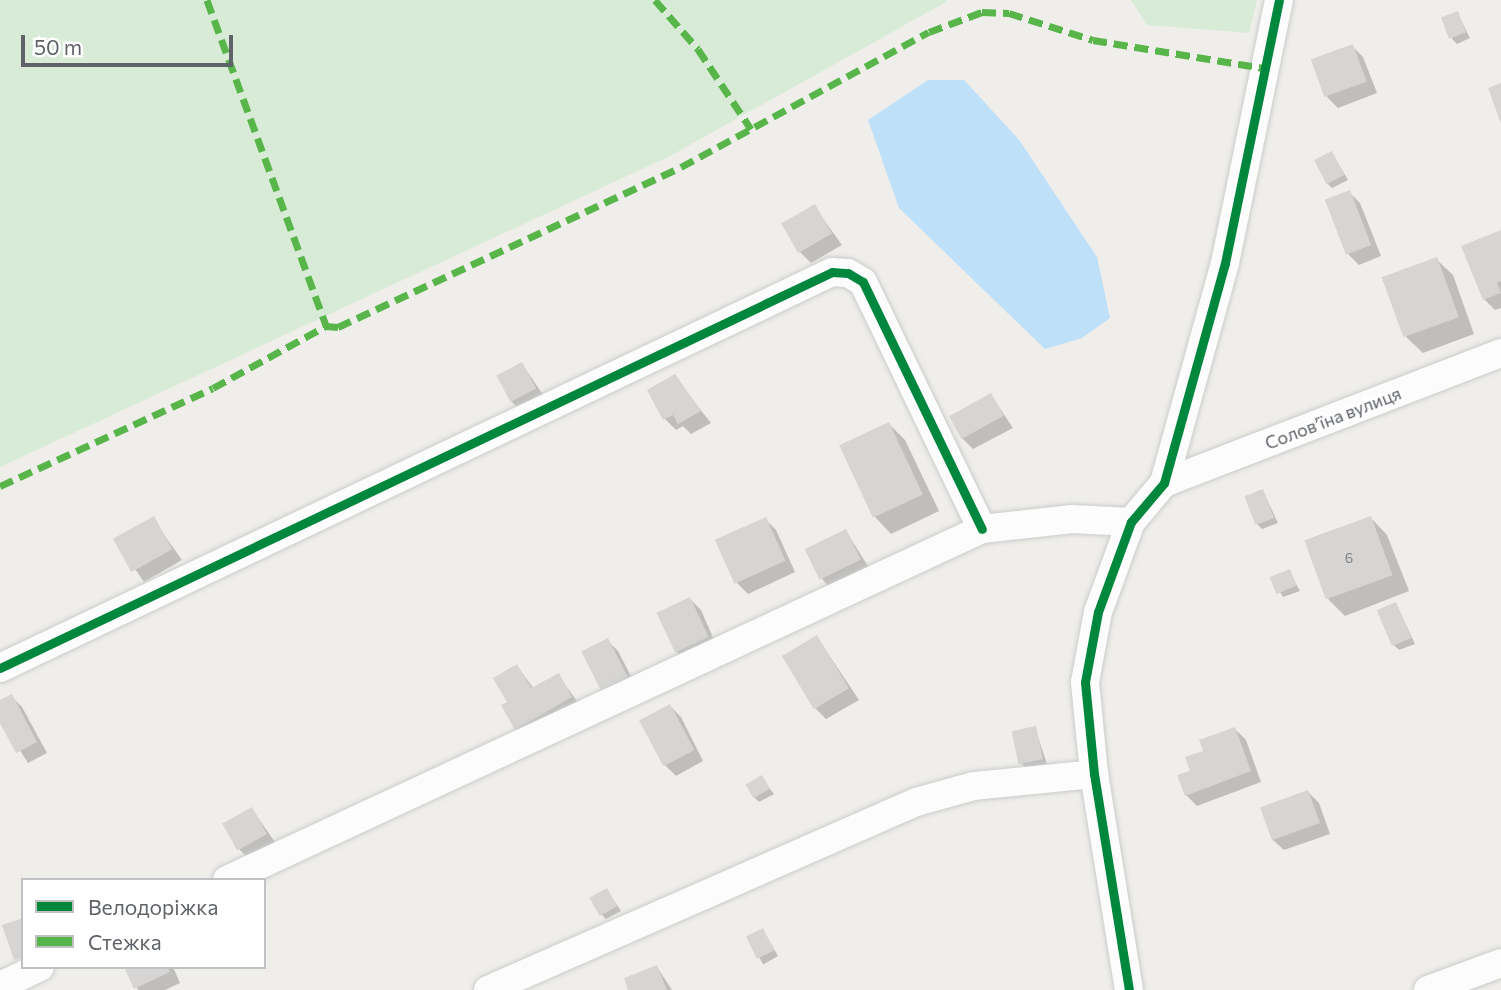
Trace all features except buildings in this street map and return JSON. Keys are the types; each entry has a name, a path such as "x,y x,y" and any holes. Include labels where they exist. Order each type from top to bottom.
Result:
{"street":[{"path":"1129,990 1094,774 1085,681 1098,612 1131,522 1164,482 1225,263 1279,0"},
{"path":"0,668 832,271 848,273 863,282 982,529"},
{"name":"Соловʼїна вулиця","path":"1164,482 1501,353"},
{"path":"231,878 982,529 1072,519 1131,522"},
{"path":"488,990 916,802 974,786 1094,774"},
{"path":"1428,990 1501,963"},
{"path":"0,986 36,969"}],"green space":[{"path":"0,0 946,2 670,156 0,467"},
{"path":"1131,0 1257,0 1249,33 1147,25"}],"water":[{"path":"928,80 964,80 1020,141 1097,257 1110,318 1082,338 1045,349 899,208 868,120"}],"marked path":[{"path":"207,0 326,326"},
{"path":"655,0 698,49 751,129"},
{"path":"0,486 213,388 326,326 338,327 681,167 929,32 982,12 1009,13 1093,40 1264,68"}],"cycle path":[{"path":"1129,990 1094,774 1085,682 1098,612 1131,522 1164,483 1225,263 1279,0"},
{"path":"0,668 832,272 848,273 863,282 982,529"}]}
